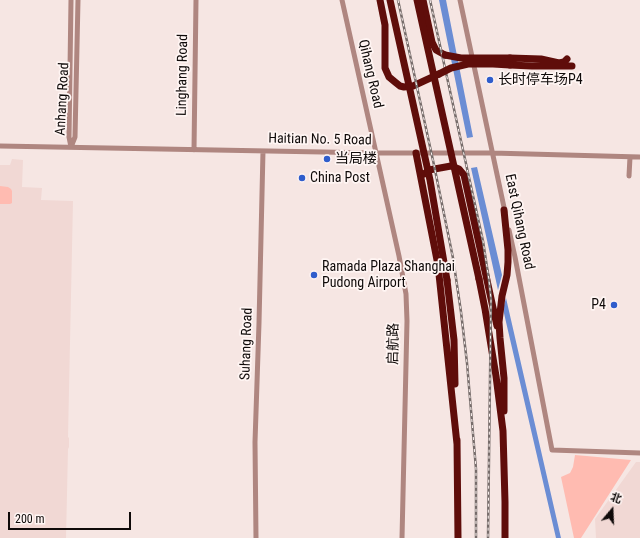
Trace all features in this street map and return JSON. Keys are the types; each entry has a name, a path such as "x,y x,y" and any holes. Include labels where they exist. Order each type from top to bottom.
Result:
{"highway":[{"path":"380,0 385,25 385,68 389,77 400,86 413,86 451,68 468,64 493,64 540,58 559,63 564,62 567,59"},
{"path":"390,0 430,180 448,280 454,340 458,538"},
{"path":"417,0 485,309 503,431"},
{"path":"423,0 432,42 436,50 445,55 461,58 510,61 532,66 572,66"},
{"path":"416,153 438,265 457,444"},
{"path":"422,184 423,175 428,170 451,166 459,169 464,174 500,338"},
{"path":"504,210 508,262 499,322 504,378 503,431 506,538"}],"street":[{"name":"Anhang Road","path":"71,0 69,137 71,147"},
{"name":"Anhang Road","path":"71,147 75,137 78,0"},
{"name":"Linghang Road","path":"194,150 196,0"},
{"name":"Qihang Road","path":"342,0 376,153"},
{"name":"East Qihang Road","path":"460,0 515,257 552,450 640,453"},
{"name":"Haitian No. 5 Road","path":"0,146 376,153 492,153 640,157"},
{"name":"Suhang Road","path":"256,538 255,442 263,151"},
{"name":"启航路","path":"376,153 406,294 407,329 402,538"},
{"path":"629,176 630,157"}],"shaded area":[{"path":"12,159 23,160 22,187 42,188 41,200 73,201 66,538 0,538 0,165 10,165"},
{"path":"0,186 11,189 12,203 0,204"},
{"path":"575,455 631,460 581,538 574,538 561,477 570,473 573,467"},
{"path":"636,462 640,462 640,538 596,538 595,519"}],"water":[{"path":"439,0 446,0 473,137 467,138"},
{"path":"477,167 502,275 498,290 471,168"},
{"path":"506,298 561,538 556,538 503,309"}],"railway":[{"path":"398,0 453,258 461,312 476,469 476,538"},
{"path":"430,0 483,241 489,280 491,299 488,538"}],"place":[{"name":"长时停车场P4","path":"490,80"},
{"name":"当局楼","path":"327,159"},
{"name":"China Post","path":"302,178"},
{"name":"Ramada Plaza Shanghai Pudong Airport","path":"314,275"},
{"name":"P4","path":"614,305"}]}
